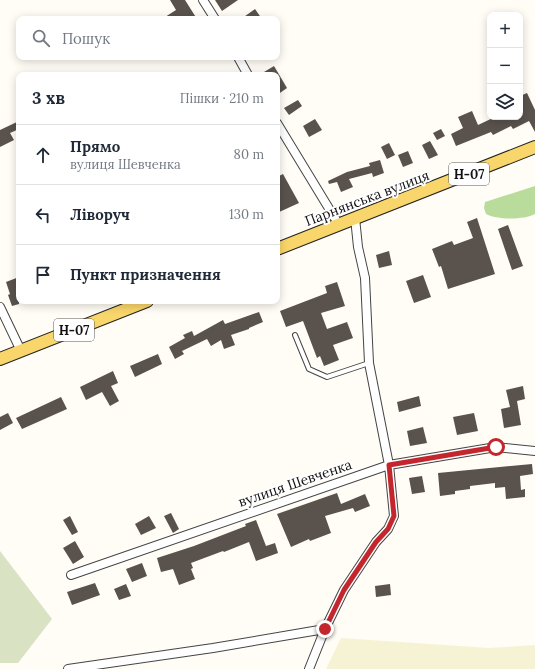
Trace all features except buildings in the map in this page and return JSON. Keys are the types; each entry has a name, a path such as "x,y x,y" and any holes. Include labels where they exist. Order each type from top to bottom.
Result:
{"main road":[{"name":"Парнянська вулиця","path":"280,249 535,147"},
{"name":"Н-07","path":"0,359 139,304"}],"street":[{"path":"203,0 213,16"},
{"path":"240,60 246,72"},
{"path":"280,128 339,225"},
{"path":"309,669 325,629 344,590 376,542 388,529 394,516 389,465 369,363 365,278 358,247 355,218"},
{"path":"0,307 21,351"},
{"name":"вулиця Шевченка","path":"71,575 389,465 496,447 535,451"},
{"path":"68,669 213,648 325,629"}],"lane":[{"path":"295,335 309,369 327,377 369,363"}],"shaded area":[{"path":"341,638 489,648 535,645 535,669 326,669"}],"green space":[{"path":"535,186 535,214 524,217 510,218 486,214 484,208 485,202"},
{"path":"0,551 52,619 18,663 0,663"}],"route":[{"path":"325,629 344,590 376,542 388,529 394,516 389,465 496,447"}]}
